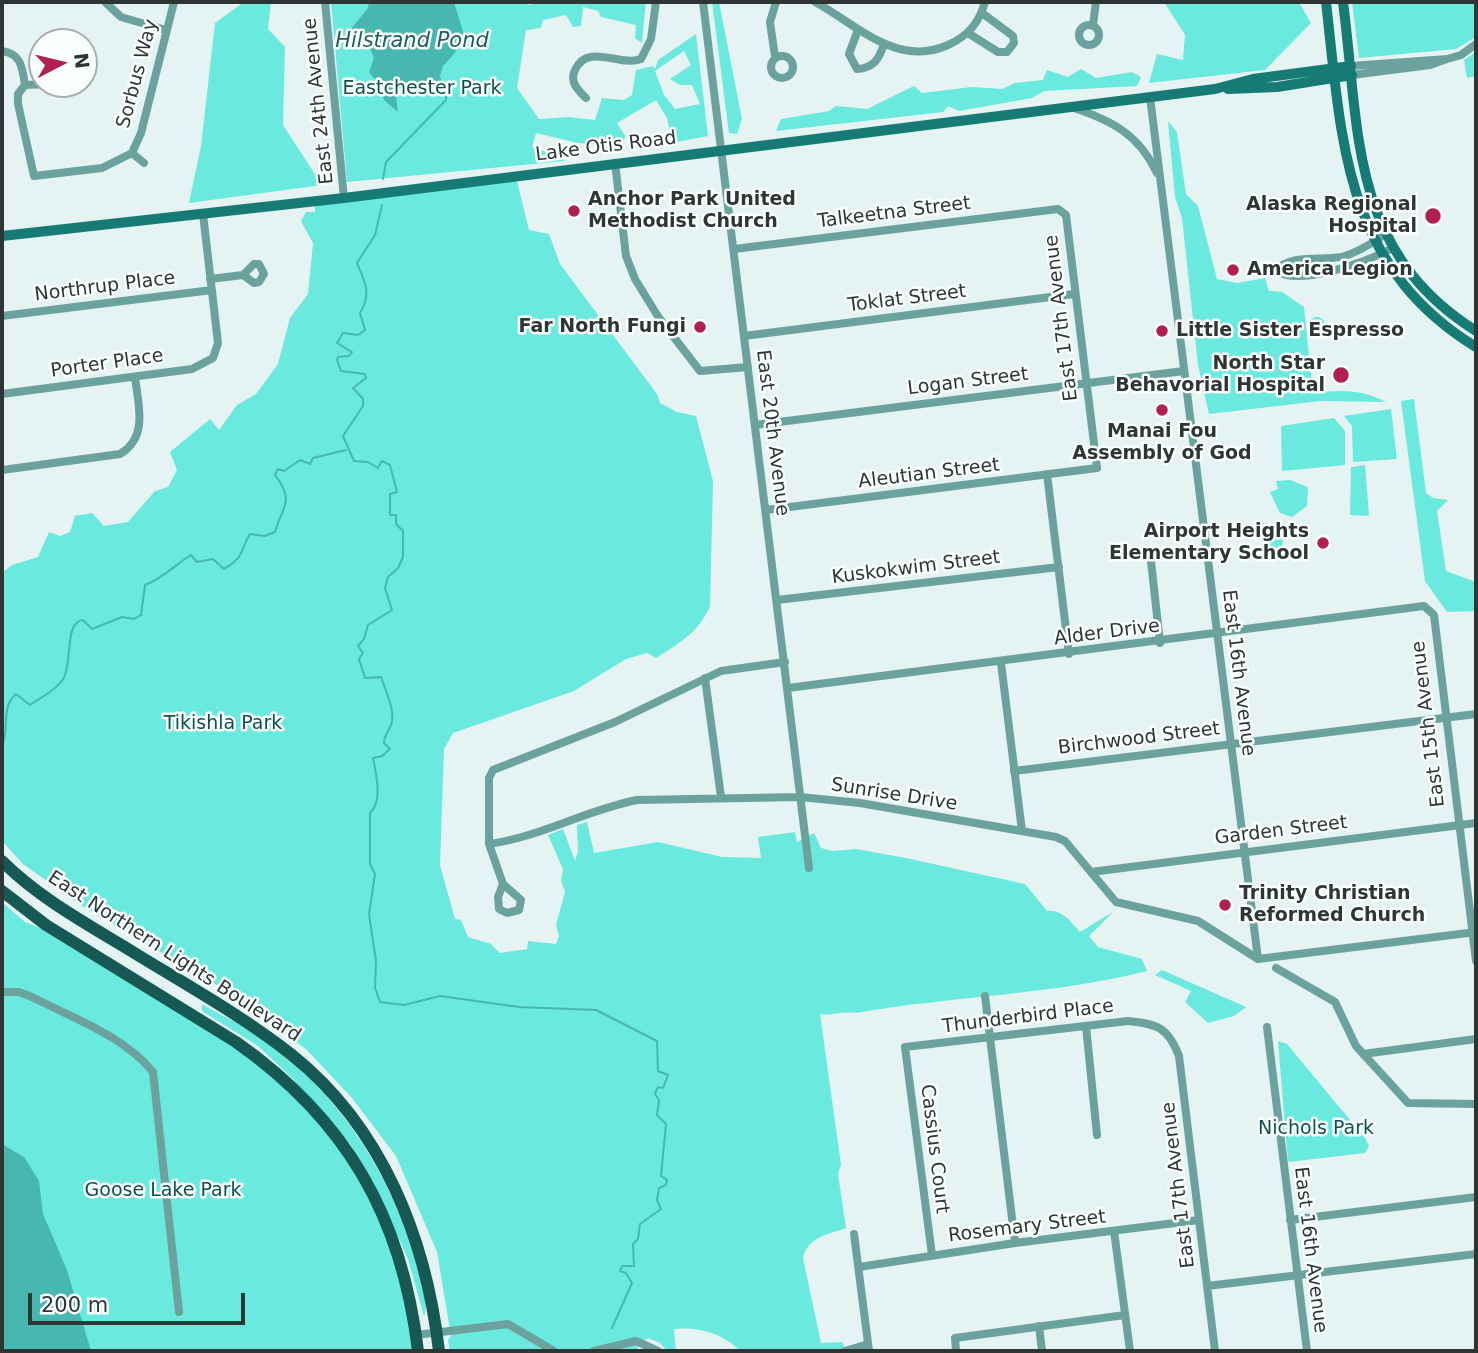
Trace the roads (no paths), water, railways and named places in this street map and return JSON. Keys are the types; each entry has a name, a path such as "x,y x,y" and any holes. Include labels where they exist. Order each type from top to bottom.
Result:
{"main road":[{"path":"1326,2 1350,179 1413,295 1450,329 1476,347"},
{"path":"1343,2 1365,179 1381,238"},
{"name":"Lake Otis Road","path":"2,236 492,180 1215,89 1254,79 1352,71"},
{"path":"1388,251 1440,304 1476,331"},
{"name":"East Northern Lights Boulevard","path":"2,861 38,893 236,1016 293,1056 333,1096 373,1149 400,1197 422,1256 439,1351"},
{"name":"East Northern Lights Boulevard","path":"2,891 46,925 236,1042 266,1063 316,1109 357,1163 379,1202 404,1269 418,1351"}],"street":[{"path":"105,2 121,17 166,30"},
{"name":"Sorbus Way","path":"25,85 18,94 18,104 34,176 102,168 132,153 141,133 174,2"},
{"name":"East 24th Avenue","path":"325,2 344,198"},
{"path":"586,98 575,89 573,75 578,64 596,55 625,62 641,60 651,39 656,2"},
{"name":"East 20th Avenue","path":"703,2 809,868"},
{"path":"775,57 770,22 776,2"},
{"path":"820,3 858,30 884,44 904,50 927,51 941,48 968,33 982,13 985,2"},
{"path":"1093,25 1096,2"},
{"path":"968,33 998,52 1007,52 1011,48 1013,36 982,13"},
{"path":"858,30 849,54 857,69 868,68 879,58 884,44"},
{"path":"1352,71 1447,59 1461,55 1476,44"},
{"path":"2,51 11,53 23,65 25,85 28,85"},
{"name":"East 16th Avenue","path":"1150,97 1258,959"},
{"name":"East 16th Avenue","path":"1070,107 1105,118 1130,133 1149,157 1161,182"},
{"name":"Sorbus Way","path":"132,153 144,163"},
{"path":"615,163 626,256 646,300 700,371 748,367"},
{"name":"Talkeetna Street","path":"734,249 1058,209"},
{"name":"East 17th Avenue","path":"1058,209 1066,215 1097,468"},
{"path":"203,214 212,290"},
{"path":"1381,238 1343,256 1289,261 1276,271 1287,277 1331,270 1388,251"},
{"path":"210,279 243,275"},
{"name":"Northrup Place","path":"2,316 212,290"},
{"name":"Porter Place","path":"2,394 192,369 213,358 218,343 212,290"},
{"name":"Toklat Street","path":"744,335 1074,294"},
{"name":"Logan Street","path":"755,425 1184,371"},
{"path":"2,470 120,454 128,450 138,435 141,424 135,377"},
{"name":"Aleutian Street","path":"766,510 1097,468"},
{"path":"1047,474 1069,654"},
{"path":"1150,552 1160,642"},
{"name":"Kuskokwim Street","path":"777,600 1059,567"},
{"name":"Alder Drive","path":"788,688 1001,663 1416,607 1429,609"},
{"name":"East 15th Avenue","path":"1429,609 1434,615 1459,825 1475,932 1476,961"},
{"path":"503,884 489,844 489,778 493,770 615,722 722,671 785,662"},
{"path":"1001,663 1022,831"},
{"path":"705,678 721,797"},
{"name":"Birchwood Street","path":"1014,771 1476,714"},
{"name":"Sunrise Drive","path":"489,844 507,842 611,805 637,800 800,797 860,803 1065,841 1116,902 1198,921 1258,959"},
{"name":"Garden Street","path":"1091,872 1243,850 1476,823"},
{"path":"1258,959 1475,932"},
{"path":"1276,968 1335,1002 1363,1054 1408,1102 1476,1104"},
{"path":"2,992 19,992 33,997 139,1055 153,1072 179,1312"},
{"path":"985,996 1015,1242"},
{"name":"Thunderbird Place","path":"905,1047 1128,1021 1154,1024"},
{"name":"East 17th Avenue","path":"1154,1024 1172,1039 1179,1056 1215,1351"},
{"path":"1086,1026 1097,1135"},
{"name":"East 16th Avenue","path":"1267,1027 1307,1351"},
{"path":"1363,1054 1476,1039"},
{"name":"Cassius Court","path":"905,1047 932,1255"},
{"path":"1290,1220 1476,1197"},
{"name":"Rosemary Street","path":"859,1267 1015,1242 1199,1220"},
{"path":"1114,1231 1130,1351"},
{"path":"845,1351 868,1348 854,1234"},
{"path":"1207,1286 1476,1254"},
{"path":"956,1351 955,1338 1125,1315"},
{"path":"416,1335 508,1324 554,1351"},
{"path":"1039,1326 1042,1351"},
{"path":"594,1351 636,1341 658,1351"}],"water":[{"name":"Hilstrand Pond","path":"369,2 454,2 464,35 454,54 443,66 439,80 425,92 400,90 396,97 398,112 384,100 380,86 369,72 374,58 371,50 364,41 354,36 351,29 368,8"},
{"path":"2,1144 24,1157 39,1181 43,1214 67,1270 91,1351 2,1351"}],"waterway":[{"path":"383,179 386,162 446,100 446,88 439,78"},
{"path":"382,205 375,235 357,263 366,288 366,300 360,313 365,330 358,335 343,333 337,343 352,352 349,356 338,357 341,371 365,374 366,378 353,388 363,399 363,406 343,436 354,461 368,462 378,468 382,461 390,465 397,492 390,494 390,515 396,515 396,524 403,531 403,557 398,568 388,577 385,588 392,610 368,625 364,639 358,646 363,653 359,659 365,678 381,677 392,711 391,725 384,743 390,749 382,756 373,758 377,795 370,813 370,864 375,874 369,914 376,961 375,988 380,1002 404,1005 440,996 519,1007 596,1010 657,1041 658,1071 668,1075 663,1088 658,1087 655,1094 659,1100 657,1115 666,1124 661,1176 667,1180 666,1185 659,1188 657,1200 661,1209 640,1224 638,1239 633,1244 634,1266 622,1266 620,1271 626,1273 632,1283 612,1328"},
{"path":"2,746 8,706 16,694 30,705 61,682 65,675 73,628 77,623 83,620 92,629 122,617 134,619 141,615 145,585 163,576 191,555 197,562 213,559 224,569 239,556 250,534 265,536 275,532 286,499 275,475 278,469 284,471 300,460 310,464 313,458 346,450"}],"place":[{"name":"Anchor Park United Methodist Church","path":"574,211"},
{"name":"Alaska Regional Hospital","path":"1433,216"},
{"name":"America Legion","path":"1233,270"},
{"name":"Far North Fungi","path":"700,327"},
{"name":"Little Sister Espresso","path":"1162,331"},
{"name":"North Star Behavorial Hospital","path":"1341,375"},
{"name":"Manai Fou Assembly of God","path":"1162,410"},
{"name":"Airport Heights Elementary School","path":"1323,543"},
{"name":"Trinity Christian Reformed Church","path":"1225,905"}],"park label":[{"name":"Eastchester Park","path":"422,89"},
{"name":"Tikishla Park","path":"223,724"},
{"name":"Nichols Park","path":"1316,1129"},
{"name":"Goose Lake Park","path":"163,1191"}]}
